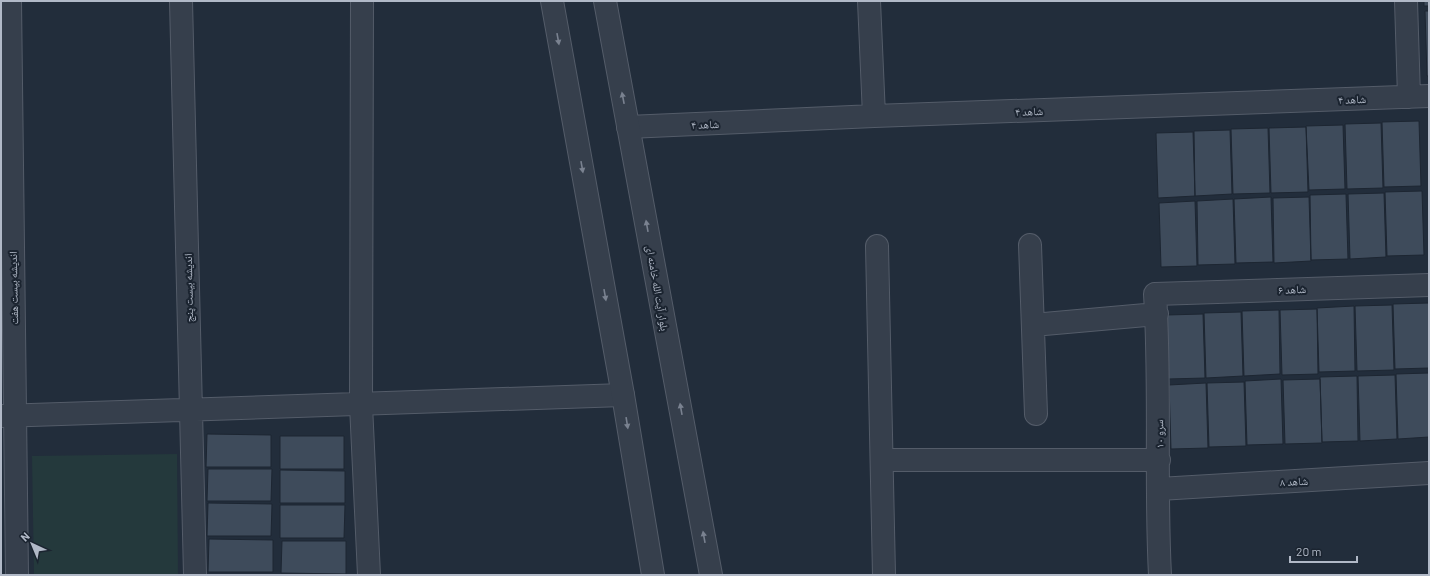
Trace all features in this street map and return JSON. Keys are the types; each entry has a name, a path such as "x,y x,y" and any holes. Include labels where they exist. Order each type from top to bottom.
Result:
{"street":[{"name":"اندیشه بیست هفت","path":"10,1 8,416 17,575"},
{"name":"اندیشه بیست پنج","path":"181,1 195,575"},
{"path":"362,1 361,405 369,575"},
{"path":"552,1 623,395 653,575"},
{"name":"بلوار آیت الله خامنه ای","path":"605,1 711,575"},
{"path":"870,1 874,116"},
{"path":"1406,1 1419,96"},
{"name":"شاهد ۴","path":"628,127 874,116 1419,96"},
{"path":"1030,245 1036,414"},
{"path":"877,246 884,575"},
{"name":"شاهد ۶","path":"1033,325 1156,304 1429,285"},
{"name":"سرو ۱۰","path":"1156,304 1159,460 1158,539 1160,575"},
{"path":"8,416 623,395"},
{"path":"882,460 1159,460"},
{"name":"شاهد ۸","path":"1159,489 1429,473"}],"green space":[{"path":"177,454 178,575 34,575 32,456"}],"building":[{"path":"1424,1 1429,1 1429,6 1424,6"},
{"path":"1425,11 1429,11 1429,76 1427,76"},
{"path":"1419,121 1421,186 1384,187 1382,122"},
{"path":"1381,123 1383,188 1347,189 1345,124"},
{"path":"1343,125 1345,189 1309,190 1306,126"},
{"path":"1306,127 1308,192 1271,193 1269,128"},
{"path":"1268,128 1270,193 1233,194 1231,129"},
{"path":"1230,130 1232,194 1195,196 1194,131"},
{"path":"1193,132 1195,196 1158,198 1156,133"},
{"path":"1422,191 1424,255 1387,256 1385,192"},
{"path":"1384,193 1386,257 1350,259 1348,194"},
{"path":"1346,194 1348,259 1311,260 1310,195"},
{"path":"1271,197 1273,262 1236,263 1234,199"},
{"path":"1309,197 1311,261 1274,263 1273,198"},
{"path":"1233,199 1235,264 1198,265 1197,201"},
{"path":"1195,201 1197,266 1161,267 1159,203"},
{"path":"1429,303 1429,368 1395,369 1393,304"},
{"path":"1392,305 1394,370 1357,371 1355,306"},
{"path":"1354,306 1355,371 1319,372 1317,308"},
{"path":"1317,309 1318,374 1282,375 1280,310"},
{"path":"1279,310 1280,374 1244,376 1242,311"},
{"path":"1241,312 1243,376 1206,378 1204,313"},
{"path":"1203,314 1205,378 1168,379 1167,315"},
{"path":"1429,373 1429,437 1398,439 1396,374"},
{"path":"1395,375 1397,439 1360,441 1358,376"},
{"path":"1357,376 1358,441 1322,442 1320,377"},
{"path":"1281,379 1283,444 1247,445 1245,381"},
{"path":"1320,379 1322,443 1285,444 1283,380"},
{"path":"1244,382 1246,446 1209,447 1207,383"},
{"path":"1206,383 1208,448 1171,449 1169,385"},
{"path":"207,434 271,435 271,467 206,467"},
{"path":"280,436 344,436 344,469 280,469"},
{"path":"208,469 272,469 271,501 207,501"},
{"path":"280,470 345,471 345,503 280,503"},
{"path":"208,503 272,504 271,536 207,536"},
{"path":"280,505 345,505 344,538 280,538"},
{"path":"209,539 273,540 273,572 208,572"},
{"path":"282,541 346,541 346,574 281,573"}]}
